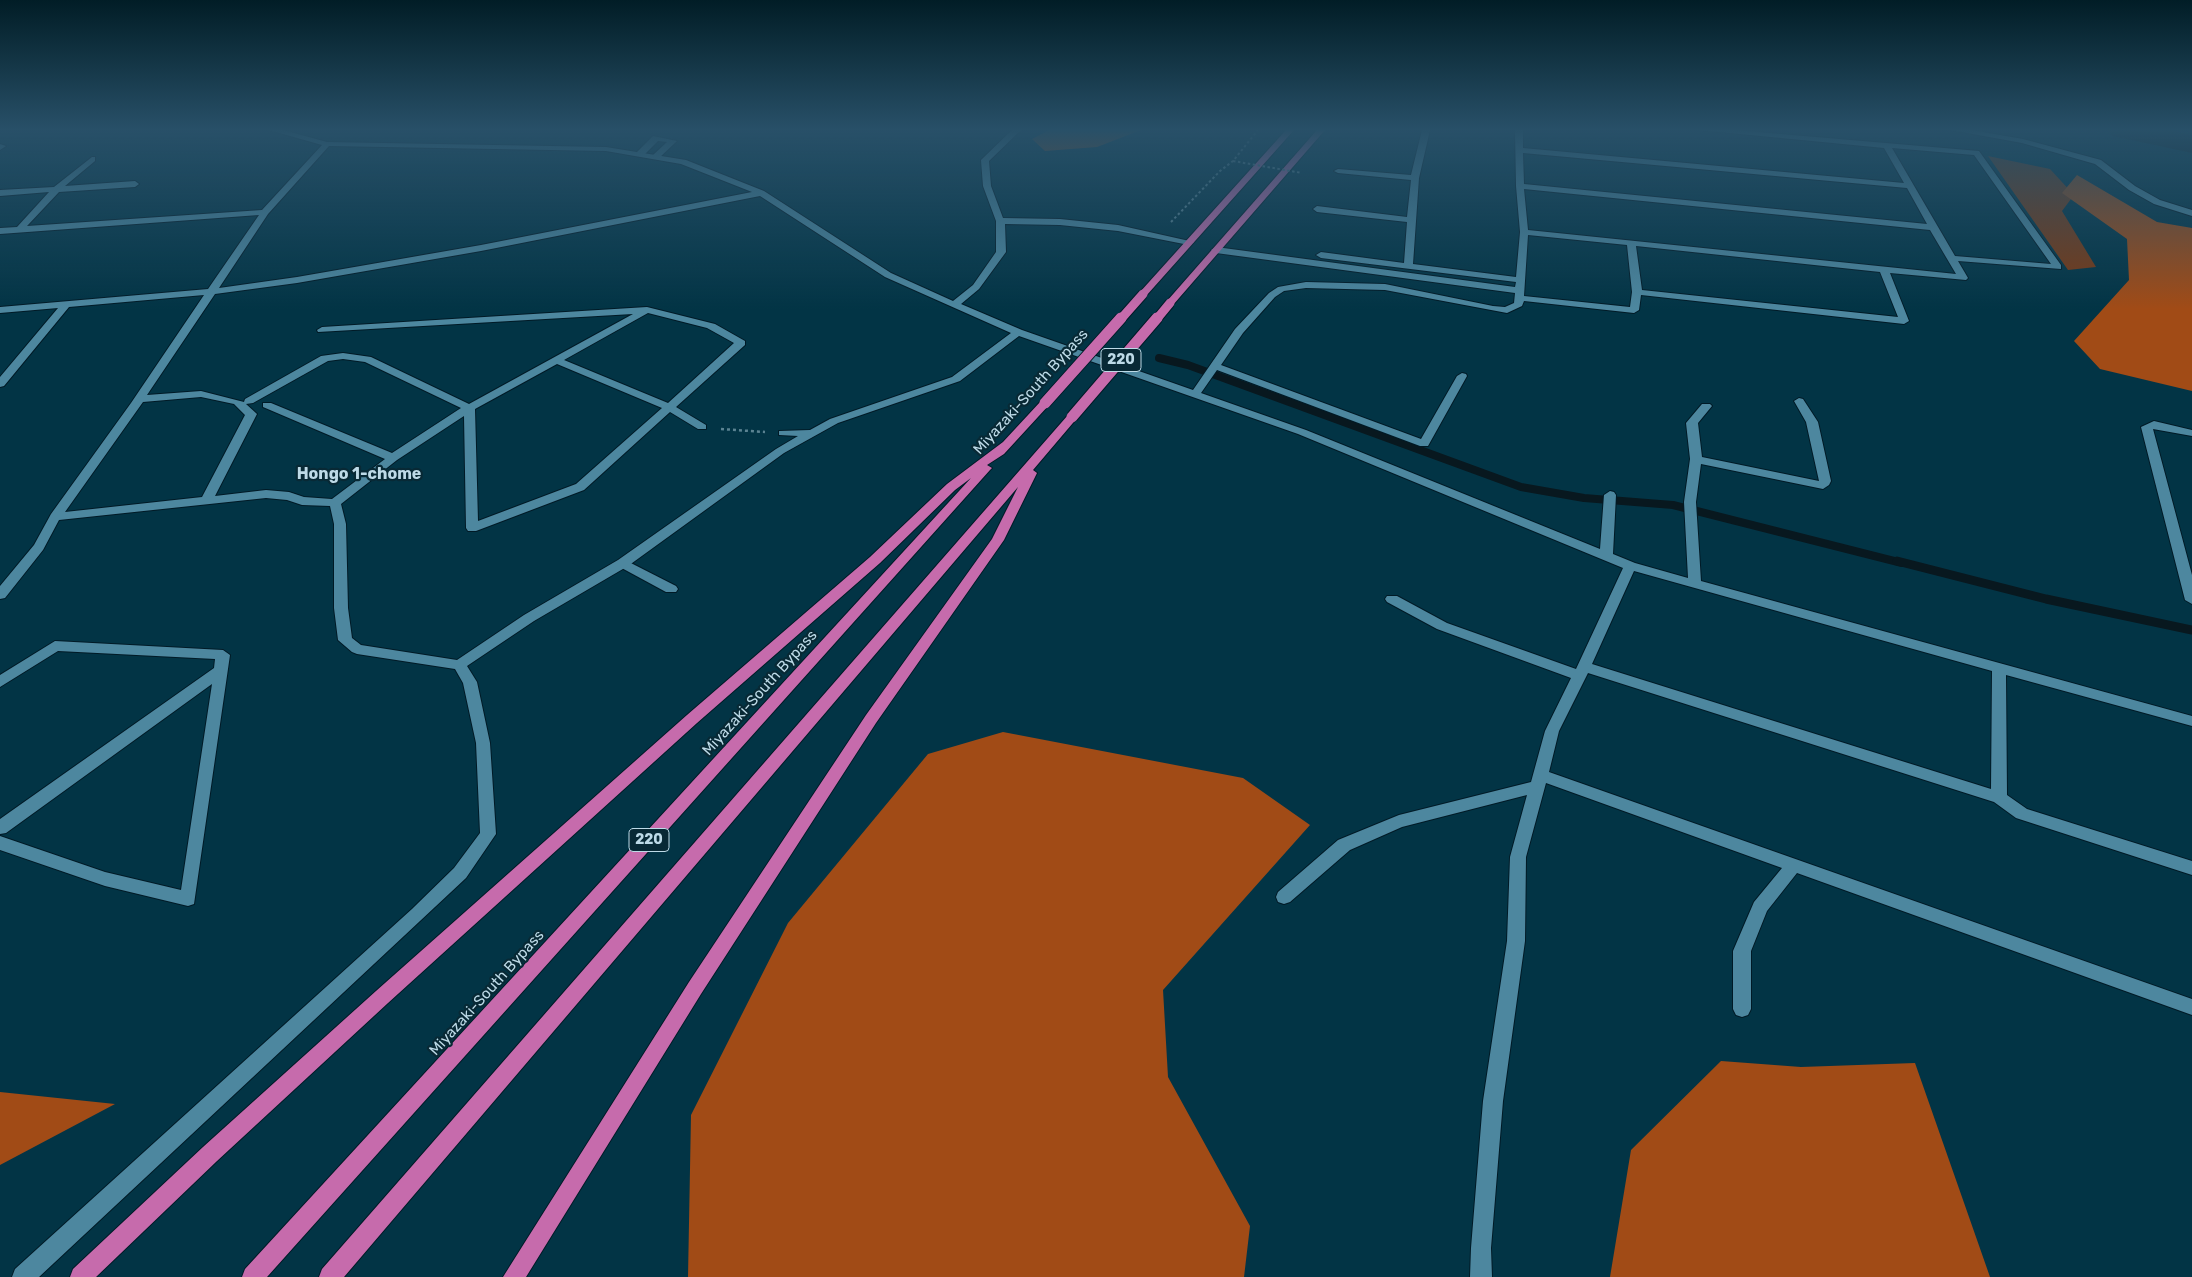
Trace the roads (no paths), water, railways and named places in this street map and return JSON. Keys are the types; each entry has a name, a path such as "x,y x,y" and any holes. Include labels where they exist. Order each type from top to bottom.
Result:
{"highway":[{"name":"Miyazaki-South Bypass","path":"253,1277 1236,190"},
{"name":"220","path":"330,1277 1269,190"},
{"path":"81,1277 210,1154 382,997 685,726 875,560 950,487 1006,445"},
{"path":"514,1277 696,988 866,727 998,540 1039,456"}],"street":[{"path":"19,230 57,190"},
{"path":"0,194 62,190"},
{"path":"0,595 38,547 56,517 265,212 285,190"},
{"path":"752,190 761,193 888,275 954,305 1018,332 1196,393 1302,432 1630,566 2192,721"},
{"path":"954,305 976,287 1001,252 1000,221 989,190"},
{"path":"1408,265 1414,190"},
{"path":"1196,393 1239,331 1272,295 1281,289 1306,285 1392,288 1507,310 1519,304 1524,232 1520,190"},
{"path":"1556,190 1932,227"},
{"path":"1524,232 1963,278 1912,190"},
{"path":"1951,258 2058,267 2002,190"},
{"path":"2135,190 2157,202 2192,213"},
{"path":"0,310 209,292 297,280 472,250 761,193"},
{"path":"1317,209 1412,220"},
{"path":"0,231 265,212"},
{"path":"1000,221 1060,222 1118,228 1189,242"},
{"path":"1216,250 1634,310 1637,292 1631,244"},
{"path":"1276,250 1521,280"},
{"path":"1637,292 1904,321 1884,270"},
{"path":"0,384 67,303"},
{"path":"56,517 266,494 289,496 302,501 334,502 392,458 470,408 647,310"},
{"path":"322,330 647,310 711,326 741,343 580,487 472,528 470,408"},
{"path":"334,502 340,524 341,608 345,640 356,648 459,666 528,618 623,563 780,451 834,421 956,379 1018,332"},
{"path":"249,401 325,358 343,356 367,359 470,408"},
{"path":"556,360 669,407 702,427"},
{"path":"1215,366 1424,444 1462,376"},
{"path":"138,399 200,394 238,402 251,414 206,500"},
{"path":"1696,459 1823,485 1825,481 1812,422 1798,401"},
{"path":"267,405 392,458"},
{"path":"1695,584 1690,508 1696,459 1692,423 1706,406"},
{"path":"2192,432 2154,424 2147,427 2192,600"},
{"path":"783,434 814,433"},
{"path":"1606,556 1610,499"},
{"path":"623,563 671,589"},
{"path":"1481,1277 1481,1248 1493,1101 1516,941 1518,857 1552,731 1582,672 1630,566"},
{"path":"1392,599 1442,626 1582,672 1999,798 2022,814 2192,868"},
{"path":"0,682 55,646 223,655 219,672 188,899 105,879 0,843"},
{"path":"23,1277 418,914 460,872 488,834 484,743 470,682 459,666"},
{"path":"1999,669 1999,798"},
{"path":"0,828 219,672"},
{"path":"1284,897 1344,845 1400,821 1539,781 1794,866 2192,1007"},
{"path":"1742,1009 1742,952 1760,907 1794,866"}],"waterway":[{"path":"1159,358 1188,365 1521,487 1584,498 1673,505 1902,563"},
{"path":"1897,561 2046,599 2192,630"}],"district":[{"name":"Hongo 1-chome","path":"359,474"}]}
